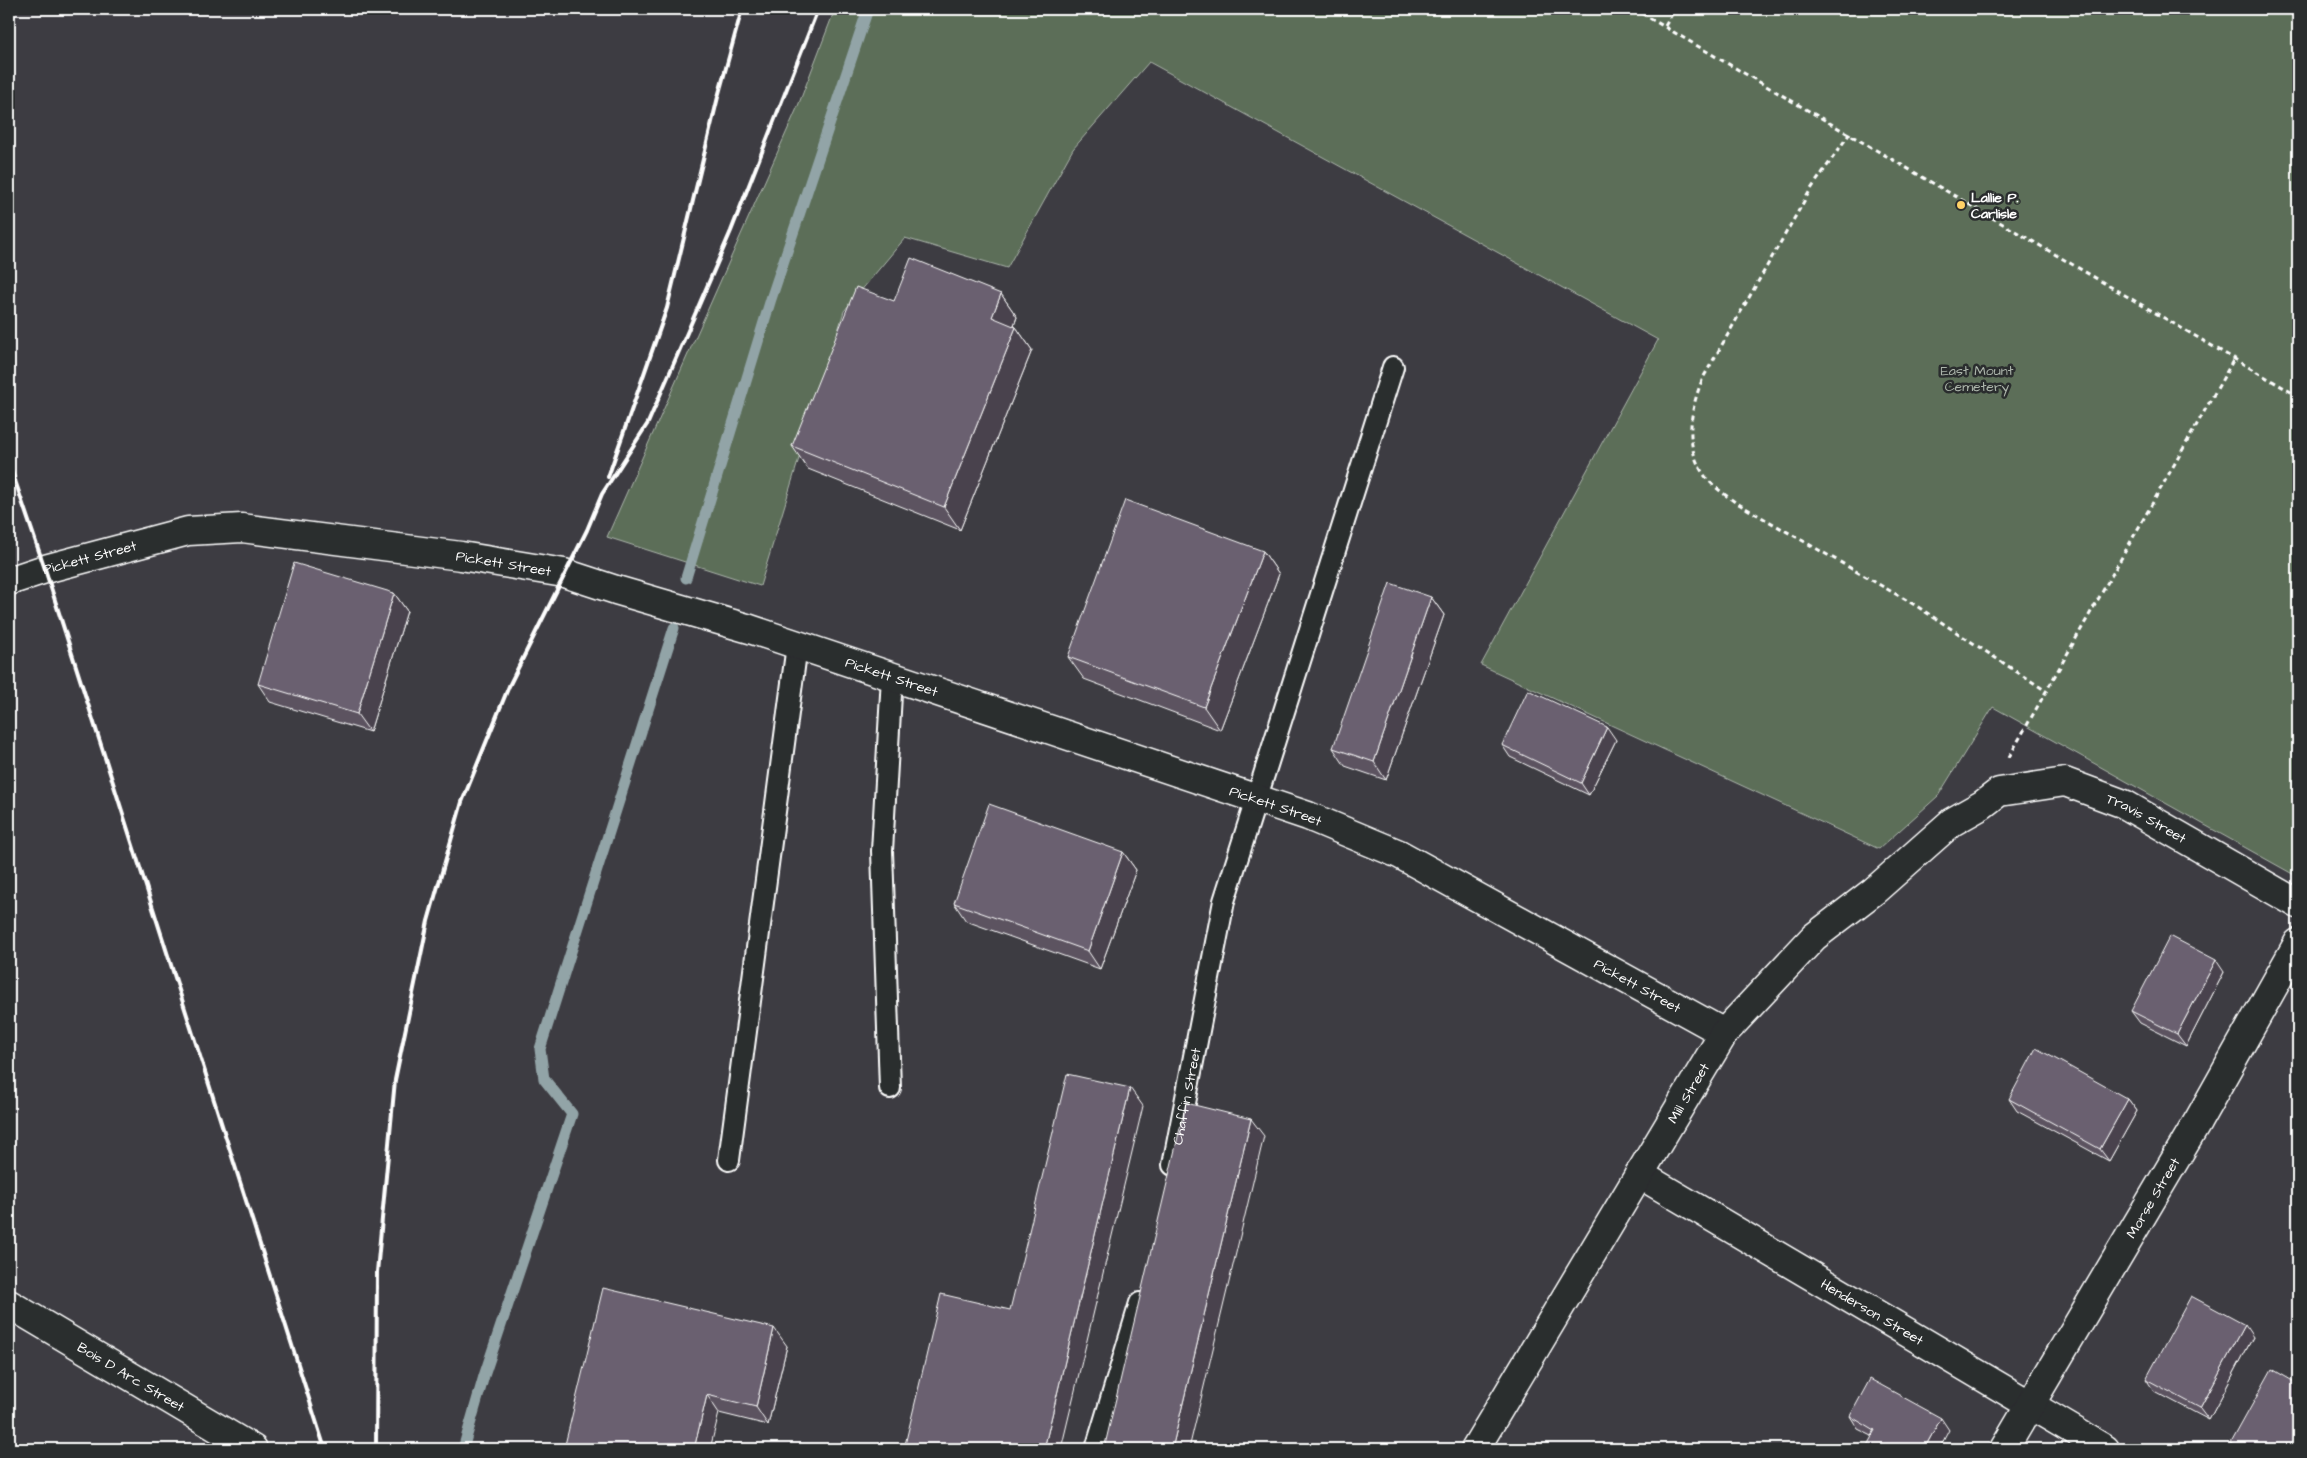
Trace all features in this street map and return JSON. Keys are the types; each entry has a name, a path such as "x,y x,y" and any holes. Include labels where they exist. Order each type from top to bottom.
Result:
{"street":[{"name":"Pickett Street","path":"9,581 45,569 188,530 242,528 461,556 564,573 797,645 1308,816 1399,854 1724,1033"},
{"name":"Travis Street","path":"1982,805 1999,792 2065,782 2124,804 2298,904"},
{"name":"Mill Street","path":"1475,1449 1724,1033 1814,936 1874,891 1952,822 1982,805"},
{"name":"Morse Street","path":"2004,1449 2198,1121 2298,943"},
{"name":"Henderson Street","path":"1640,1174 2105,1449"},
{"name":"Bois D Arc Street","path":"9,1304 252,1449"}],"lane":[{"name":"Chaffin Street","path":"1169,1184 1224,901 1393,367"},
{"path":"729,1160 797,645"},
{"path":"890,1088 882,851 892,677"},
{"path":"1096,1449 1144,1289"}],"path":[{"path":"1634,9 2235,357 2298,396"},
{"path":"1665,26 1674,9"},
{"path":"1850,134 1811,189 1703,378 1693,400 1690,424 1693,448 1701,470 1715,487 1735,502 1915,605 2046,691"},
{"path":"2008,758 2235,357"}],"green space":[{"name":"East Mount Cemetery","path":"835,9 2298,9 2298,877 1993,707 1938,796 1879,849 1481,665 1658,340 1149,62 1073,149 1007,268 905,238 844,311 760,586 607,537 798,106"}],"building":[{"path":"911,258 1001,294 992,317 1016,327 944,507 792,446 856,287 894,301"},
{"path":"1125,500 1263,551 1204,707 1068,657"},
{"path":"294,563 394,593 357,714 258,684"},
{"path":"1390,583 1431,597 1374,762 1333,748"},
{"path":"1528,690 1607,727 1581,783 1502,745"},
{"path":"989,804 1123,852 1088,951 954,903"},
{"path":"2170,936 2216,960 2177,1034 2131,1011"},
{"path":"2036,1048 2128,1099 2100,1149 2009,1099"},
{"path":"1067,1074 1130,1088 1044,1449 904,1449 941,1294 1010,1310"},
{"path":"1186,1103 1251,1119 1172,1449 1104,1449"},
{"path":"603,1288 774,1328 756,1407 707,1395 694,1449 564,1449"},
{"path":"2191,1296 2245,1325 2200,1408 2146,1379"},
{"path":"2272,1369 2298,1384 2298,1442 2294,1449 2242,1449 2231,1443"},
{"path":"1870,1379 1941,1418 1924,1449 1865,1449 1875,1431 1850,1416"}],"waterway":[{"path":"686,578 771,299 868,9"},
{"path":"463,1449 484,1376 572,1114 544,1079 540,1049 674,628"}],"railway":[{"path":"608,477 667,308 718,97 742,9"},
{"path":"376,1449 377,1272 395,1080 428,921 462,802 509,686 587,530 602,494 648,423 731,231 818,9"},
{"path":"9,463 45,569 325,1449"}],"place":[{"name":"Lallie P. Carlisle","path":"1961,205"}]}
